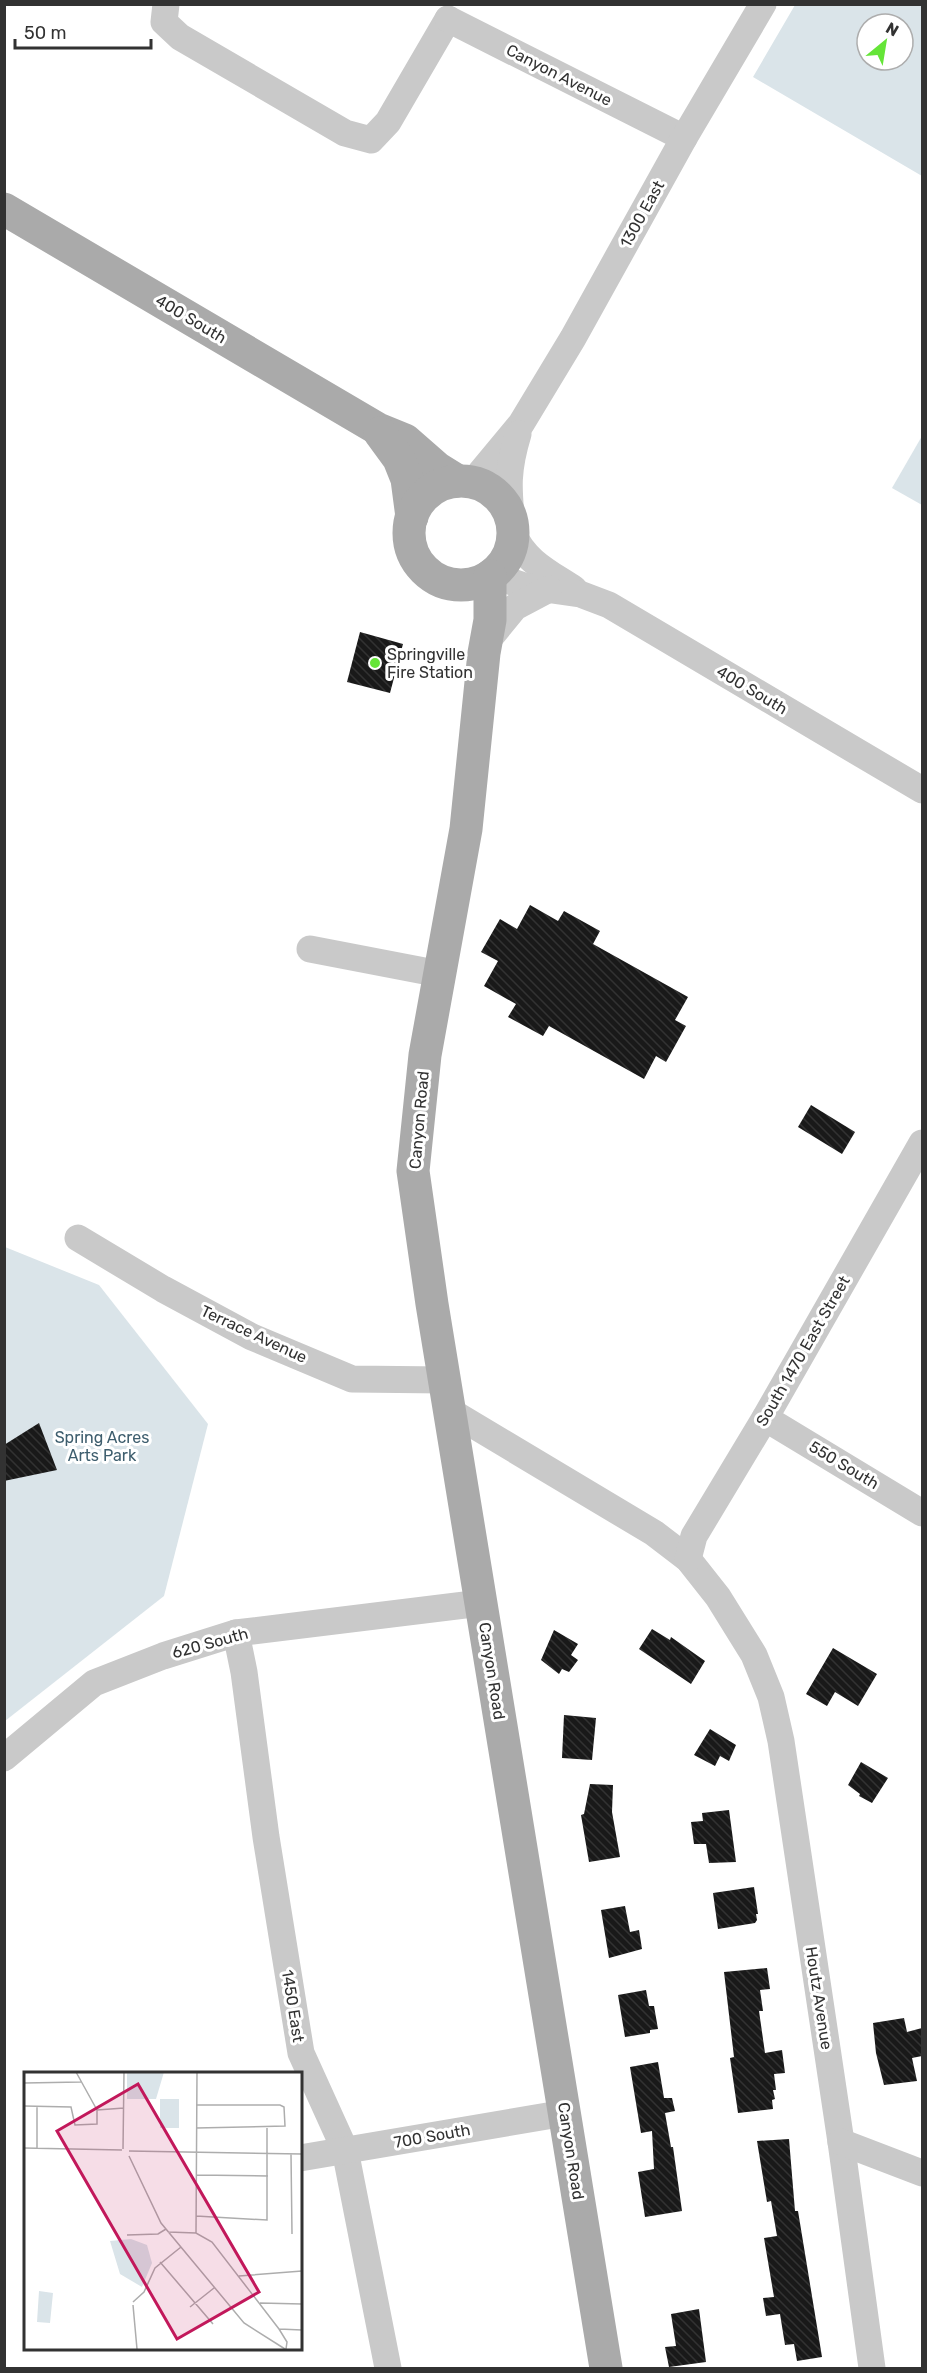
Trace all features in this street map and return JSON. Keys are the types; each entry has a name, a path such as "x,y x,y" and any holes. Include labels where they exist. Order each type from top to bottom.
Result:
{"main road":[{"name":"400 South","path":"4,209 378,429 405,440 437,468 465,482"},
{"name":"400 South","path":"378,429 399,459 407,479 412,517"},
{"path":"436,579 450,584 463,585 477,582 491,576 503,563 511,549 513,529 506,508 500,499 483,486 465,482 440,486 431,491 423,498 412,517 409,531 416,559 466,612 477,644 486,647"},
{"name":"Canyon Road","path":"491,576 490,620 466,829 425,1055 413,1171 447,1396 606,2368"}],"street":[{"path":"166,4 164,22 180,37 345,133 371,140 388,122 448,12"},
{"name":"1300 East","path":"465,482 521,424 573,338 684,138 763,4"},
{"name":"Canyon Avenue","path":"448,12 684,138"},
{"name":"1300 East","path":"513,529 507,483 511,458 521,424"},
{"name":"400 South","path":"513,529 518,547 529,559 580,594"},
{"name":"400 South","path":"491,576 524,586 580,594 609,605 922,790"},
{"path":"486,647 516,607 549,589"},
{"path":"310,949 440,974"},
{"name":"South 1470 East Street","path":"688,1559 694,1536 765,1418 922,1143"},
{"name":"Terrace Avenue","path":"78,1238 143,1278 252,1337 352,1379 447,1396"},
{"path":"447,1396 654,1533 688,1559"},
{"name":"550 South","path":"765,1418 922,1513"},
{"name":"Houtz Avenue","path":"688,1559 718,1597 743,1635 763,1676 782,1741 872,2368"},
{"name":"620 South","path":"4,1758 94,1683 163,1656 236,1634 481,1603"},
{"name":"1450 East","path":"236,1634 244,1671 266,1837 301,2053 345,2151 388,2368"},
{"name":"700 South","path":"302,2158 565,2113"},
{"path":"841,2142 922,2173"}],"green space":[{"path":"795,5 922,5 922,176 753,77"},
{"path":"922,436 922,505 892,488"},
{"name":"Spring Acres Arts Park","path":"5,1247 99,1285 208,1424 164,1596 5,1721"}],"building":[{"name":"Springville Fire Station","path":"360,632 403,644 390,693 347,682"},
{"path":"530,905 558,921 564,911 600,931 593,944 688,997 675,1020 686,1026 666,1062 656,1056 644,1079 549,1026 543,1036 508,1017 516,1004 484,986 498,961 481,952 500,919 517,929"},
{"path":"811,1105 855,1132 842,1154 798,1127"},
{"path":"39,1423 57,1470 4,1481 4,1445"},
{"path":"652,1629 670,1640 671,1637 705,1661 691,1684 639,1649"},
{"path":"554,1630 578,1644 571,1655 578,1660 569,1672 562,1669 559,1674 541,1660"},
{"path":"833,1648 877,1674 858,1706 835,1692 827,1706 806,1694"},
{"path":"564,1715 596,1718 592,1760 562,1758"},
{"path":"710,1729 736,1745 729,1761 720,1756 715,1766 694,1755"},
{"path":"861,1762 888,1778 872,1803 859,1796 860,1794 848,1785"},
{"path":"590,1784 613,1785 612,1812 620,1857 589,1862 581,1815 584,1814"},
{"path":"729,1810 736,1862 709,1863 706,1844 694,1844 691,1822 703,1821 702,1813"},
{"path":"754,1887 758,1914 756,1914 755,1923 718,1929 713,1893"},
{"path":"625,1906 630,1932 639,1930 642,1949 609,1958 601,1910"},
{"path":"767,1968 770,1989 760,1990 763,2011 759,2011 765,2053 782,2050 785,2073 774,2074 776,2090 773,2090 775,2099 772,2100 773,2109 738,2113 730,2058 734,2057 724,1972"},
{"path":"646,1990 649,2006 654,2006 658,2029 650,2030 650,2033 625,2037 618,1995"},
{"path":"904,2018 907,2032 922,2028 922,2056 912,2058 917,2081 884,2085 876,2053 873,2023"},
{"path":"658,2062 664,2098 672,2098 675,2111 665,2113 671,2147 673,2147 682,2211 645,2217 638,2172 654,2169 652,2131 641,2133 630,2067"},
{"path":"789,2139 795,2211 798,2211 822,2357 797,2361 794,2344 785,2345 780,2314 766,2316 763,2298 774,2297 764,2238 777,2236 771,2201 767,2202 757,2141"},
{"path":"699,2309 706,2362 669,2367 665,2347 676,2346 671,2314"}],"place":[{"name":"Springville Fire Station","path":"375,663"}]}
